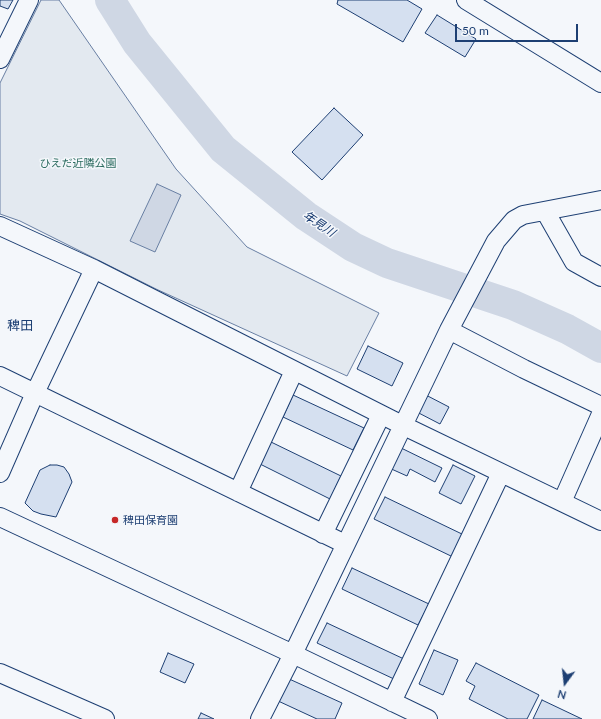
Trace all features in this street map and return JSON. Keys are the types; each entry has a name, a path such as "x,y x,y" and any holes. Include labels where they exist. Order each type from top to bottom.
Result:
{"street":[{"path":"0,59 5,35 29,0"},
{"path":"466,0 601,83"},
{"path":"260,719 293,654 402,425 449,330 496,241 514,220 523,216 601,200"},
{"path":"545,211 574,262 601,277"},
{"path":"0,226 94,269 402,425 601,521"},
{"path":"0,473 35,393 94,269"},
{"path":"449,330 524,369 601,406"},
{"path":"238,492 294,370"},
{"path":"0,376 345,544"},
{"path":"562,502 601,414"},
{"path":"323,534 382,415"},
{"path":"392,702 501,473"},
{"path":"0,517 428,719"},
{"path":"0,673 104,719"}],"green space":[{"name":"ひえだ近隣公園","path":"41,0 59,0 176,169 247,247 379,313 347,376 156,289 20,221 0,214 0,83"}],"shaded area":[{"path":"157,184 181,195 155,252 130,241"}],"building":[{"path":"0,0 13,0 8,9 0,6"},
{"path":"338,0 407,0 422,9 403,42 337,4"},
{"path":"437,15 476,39 465,57 425,33"},
{"path":"334,108 363,135 322,180 292,152"},
{"path":"368,346 403,363 392,386 357,369"},
{"path":"422,393 449,407 440,424 413,410"},
{"path":"293,395 364,428 353,450 283,417"},
{"path":"271,442 341,476 330,499 260,464"},
{"path":"397,446 442,468 435,482 410,469 407,476 387,467"},
{"path":"50,465 64,467 72,482 56,517 33,511 25,503 40,470"},
{"path":"453,465 475,476 461,504 439,493"},
{"path":"385,497 464,535 453,557 374,519"},
{"path":"352,568 429,604 418,625 342,589"},
{"path":"327,623 404,659 394,679 317,643"},
{"path":"434,650 458,660 443,695 419,684"},
{"path":"168,653 194,664 185,683 160,672"},
{"path":"476,663 539,695 527,719 508,719 469,699 475,686 466,681"},
{"path":"287,678 342,703 335,719 317,719 276,700"},
{"path":"542,700 582,719 533,719"},
{"path":"201,713 214,719 198,719"}],"waterway":[{"name":"年見川","path":"110,0 137,43 223,149 306,216 353,247 387,263 513,305 567,329 601,348"}],"place":[{"name":"稗田保育園","path":"115,520"}],"district":[{"name":"稗田","path":"20,326"}]}
